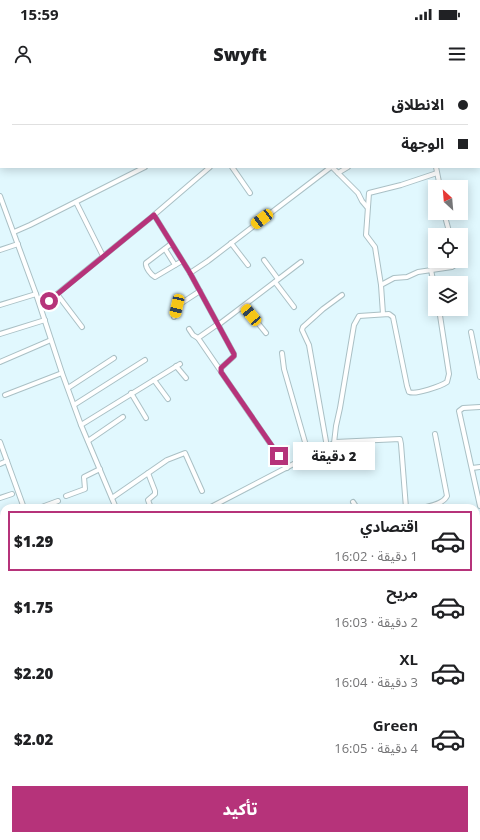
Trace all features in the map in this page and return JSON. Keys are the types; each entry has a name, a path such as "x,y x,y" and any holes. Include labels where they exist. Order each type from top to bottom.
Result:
{"street":[{"path":"14,232 143,168"},
{"path":"41,308 209,168"},
{"path":"233,168 250,192"},
{"path":"190,273 331,168"},
{"path":"333,168 358,193 367,207"},
{"path":"338,173 346,168"},
{"path":"436,168 438,180"},
{"path":"383,314 381,285 375,248 366,235 369,193 401,185 437,173"},
{"path":"0,196 41,308 81,425 114,504"},
{"path":"76,202 102,254"},
{"path":"154,215 190,273 232,348 234,355 220,370"},
{"path":"231,243 248,265"},
{"path":"0,250 18,244"},
{"path":"171,244 146,263 145,265 152,276 155,277 182,261"},
{"path":"165,249 175,265"},
{"path":"264,260 294,307"},
{"path":"198,338 244,306 301,262"},
{"path":"381,285 394,278 407,277 418,272 445,268"},
{"path":"432,270 433,276"},
{"path":"174,317 177,306 200,291"},
{"path":"0,305 36,294"},
{"path":"57,294 82,327"},
{"path":"327,447 309,345 302,330 303,327 323,309 342,295"},
{"path":"244,306 266,333"},
{"path":"335,442 336,426 355,321 361,315 391,314 393,317 408,391 413,393 444,384 448,379 449,374 439,316"},
{"path":"0,334 44,320"},
{"path":"189,329 193,335 198,338 286,468"},
{"path":"471,332 480,377"},
{"path":"0,362 51,340"},
{"path":"282,353 284,369 309,456"},
{"path":"68,388 114,358"},
{"path":"74,405 145,360"},
{"path":"81,425 178,365 186,378"},
{"path":"5,395 62,373"},
{"path":"154,380 168,399"},
{"path":"131,393 146,418"},
{"path":"480,407 463,408 459,411 480,504"},
{"path":"88,441 123,417"},
{"path":"435,434 448,496 442,502 435,504"},
{"path":"216,504 335,442 400,440 406,504"},
{"path":"0,442 23,504"},
{"path":"112,498 167,460 185,453 202,491"},
{"path":"0,464 7,461"},
{"path":"472,468 480,467"},
{"path":"66,496 85,489 84,477 100,469"},
{"path":"148,473 155,491 155,494 148,500 150,504"},
{"path":"0,498 12,494"},
{"path":"50,504 58,501"}],"route":[{"path":"49,301 154,215 190,273 232,348 234,356 221,368 221,372 279,456"}]}
